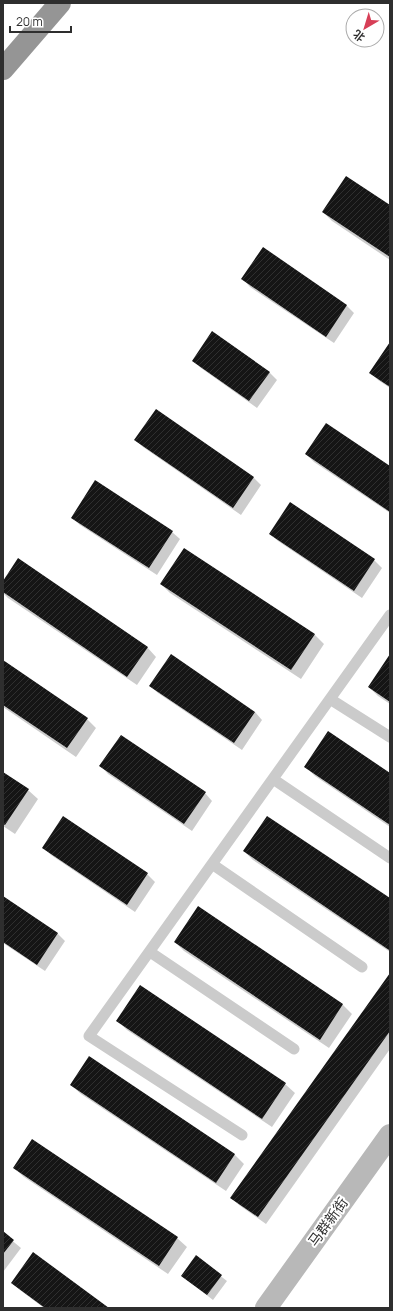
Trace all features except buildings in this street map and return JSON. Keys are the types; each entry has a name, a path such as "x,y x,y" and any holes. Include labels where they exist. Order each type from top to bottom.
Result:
{"highway":[{"path":"3,70 60,3"}],"main road":[{"name":"马群新街","path":"266,1308 390,1135"}],"lane":[{"path":"242,1135 89,1036 390,615"},
{"path":"330,699 390,737"},
{"path":"273,779 390,858"},
{"path":"212,864 362,967"},
{"path":"150,952 294,1049"}]}
